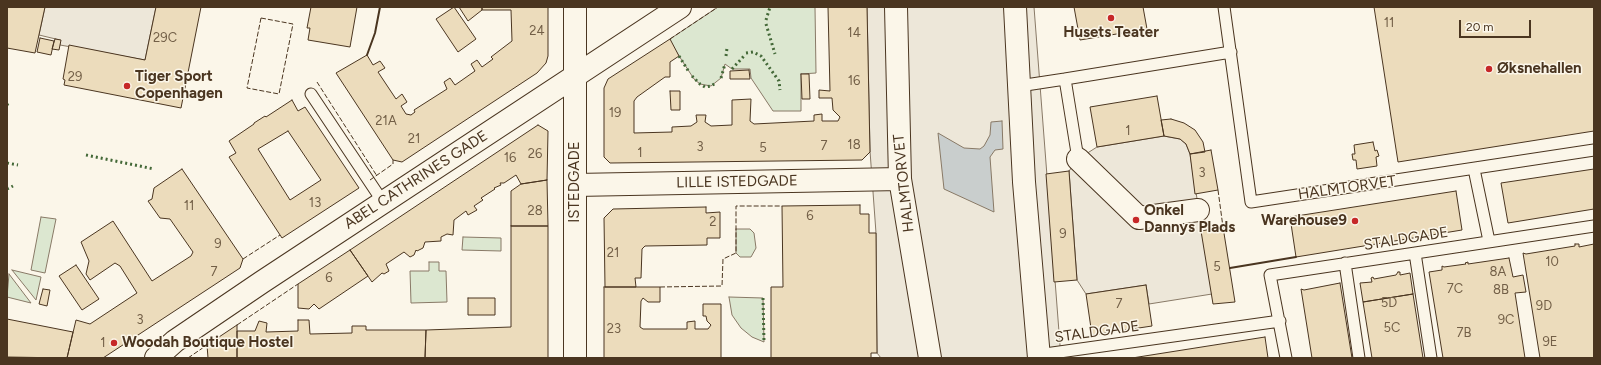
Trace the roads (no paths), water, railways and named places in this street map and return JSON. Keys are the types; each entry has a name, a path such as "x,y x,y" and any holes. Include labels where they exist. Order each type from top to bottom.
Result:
{"street":[{"name":"ISTEDGADE","path":"575,7 575,358"},
{"name":"ABEL CATHRINES GADE","path":"156,358 175,340 680,7"},
{"name":"HALMTORVET","path":"896,7 900,179 930,358"},
{"path":"1015,7 1024,182 1039,357"},
{"path":"1078,159 1139,218 1198,210"},
{"name":"LILLE ISTEDGADE","path":"575,185 900,179"}],"lane":[{"name":"HALMTORVET","path":"1224,7 1251,202 1594,150"},
{"path":"1019,86 1231,52"},
{"path":"1065,78 1078,159"},
{"path":"311,94 383,202"},
{"path":"1474,169 1488,242"},
{"name":"STALDGADE","path":"1286,358 1270,275 1594,226"},
{"path":"1415,253 1431,358"},
{"path":"1345,263 1358,358"},
{"name":"STALDGADE","path":"1039,357 1280,321"}],"place":[{"name":"Husets Teater","path":"1111,18"},
{"name":"Øksnehallen","path":"1489,69"},
{"name":"Tiger Sport Copenhagen","path":"127,86"},
{"name":"Onkel Dannys Plads","path":"1136,220"},
{"name":"Warehouse9","path":"1355,221"},
{"name":"Woodah Boutique Hostel","path":"114,343"}]}
